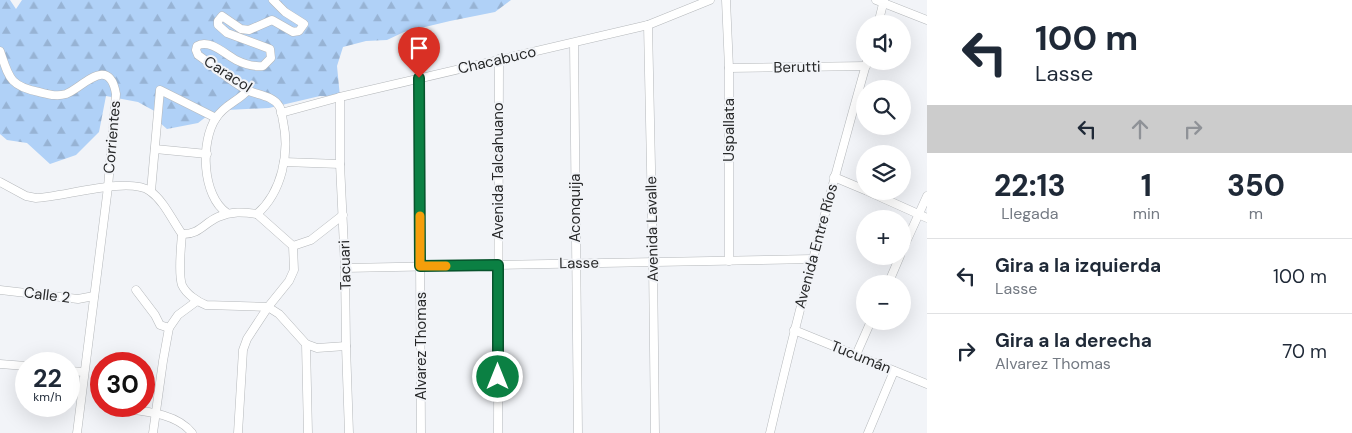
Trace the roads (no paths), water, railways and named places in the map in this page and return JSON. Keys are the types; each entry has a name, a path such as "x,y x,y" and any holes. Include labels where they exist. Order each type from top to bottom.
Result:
{"street":[{"name":"Caracol","path":"273,0 286,12 304,24 299,31 294,32 272,20 250,30 241,29 222,16 218,21 218,25 228,33 270,49 271,58 263,66 256,67 237,60 221,50 206,44 197,46 198,55 248,90 271,98 280,107 281,113"},
{"name":"Chacabuco","path":"281,113 419,78 648,25 710,0"},
{"name":"Uspallata","path":"726,0 729,68 729,260"},
{"path":"879,15 881,1 927,20"},
{"name":"Avenida Lavalle","path":"648,25 655,433"},
{"name":"Aconquija","path":"574,43 578,433"},
{"name":"Corrientes","path":"0,51 10,78 24,90 54,96 67,93 90,77 100,75 109,78 114,85 116,94 108,188"},
{"name":"Avenida Talcahuano","path":"498,433 499,59"},
{"name":"Berutti","path":"729,68 856,64"},
{"name":"Avenida Entre Ríos","path":"770,433 794,330 864,70"},
{"name":"Alvarez Thomas","path":"419,78 421,433"},
{"path":"151,192 160,90 216,118"},
{"path":"227,213 219,208 212,194 206,164 208,140 216,118 230,102 244,96 248,90"},
{"name":"Tacuari","path":"340,97 340,164 345,268 349,433"},
{"path":"257,214 267,206 274,194 284,162 285,144 281,113"},
{"path":"155,149 207,154"},
{"path":"284,162 340,164"},
{"path":"834,177 856,187"},
{"path":"0,182 26,196 36,198 132,185 143,187 151,192 161,203 182,234 180,262 182,285 197,301 206,305 268,307 279,314 306,344 317,348 346,346"},
{"path":"77,433 108,188"},
{"path":"911,232 927,196"},
{"path":"886,200 927,218"},
{"path":"182,234 190,234 215,218 227,213 257,214 293,246 294,270 289,281 246,339 243,350 238,433"},
{"path":"293,246 311,240 343,215"},
{"name":"Lasse","path":"345,268 813,259"},
{"name":"Calle 2","path":"0,290 78,299 94,296"},
{"path":"136,290 155,315 160,325 170,328"},
{"path":"153,433 162,361 170,328 178,315 197,301"},
{"name":"Tucumán","path":"794,330 927,384"},
{"path":"856,355 867,330"},
{"path":"306,344 308,433"},
{"path":"0,364 15,365"},
{"path":"868,433 894,371"},
{"path":"80,372 84,372"},
{"path":"156,415 179,422 192,433"}]}
